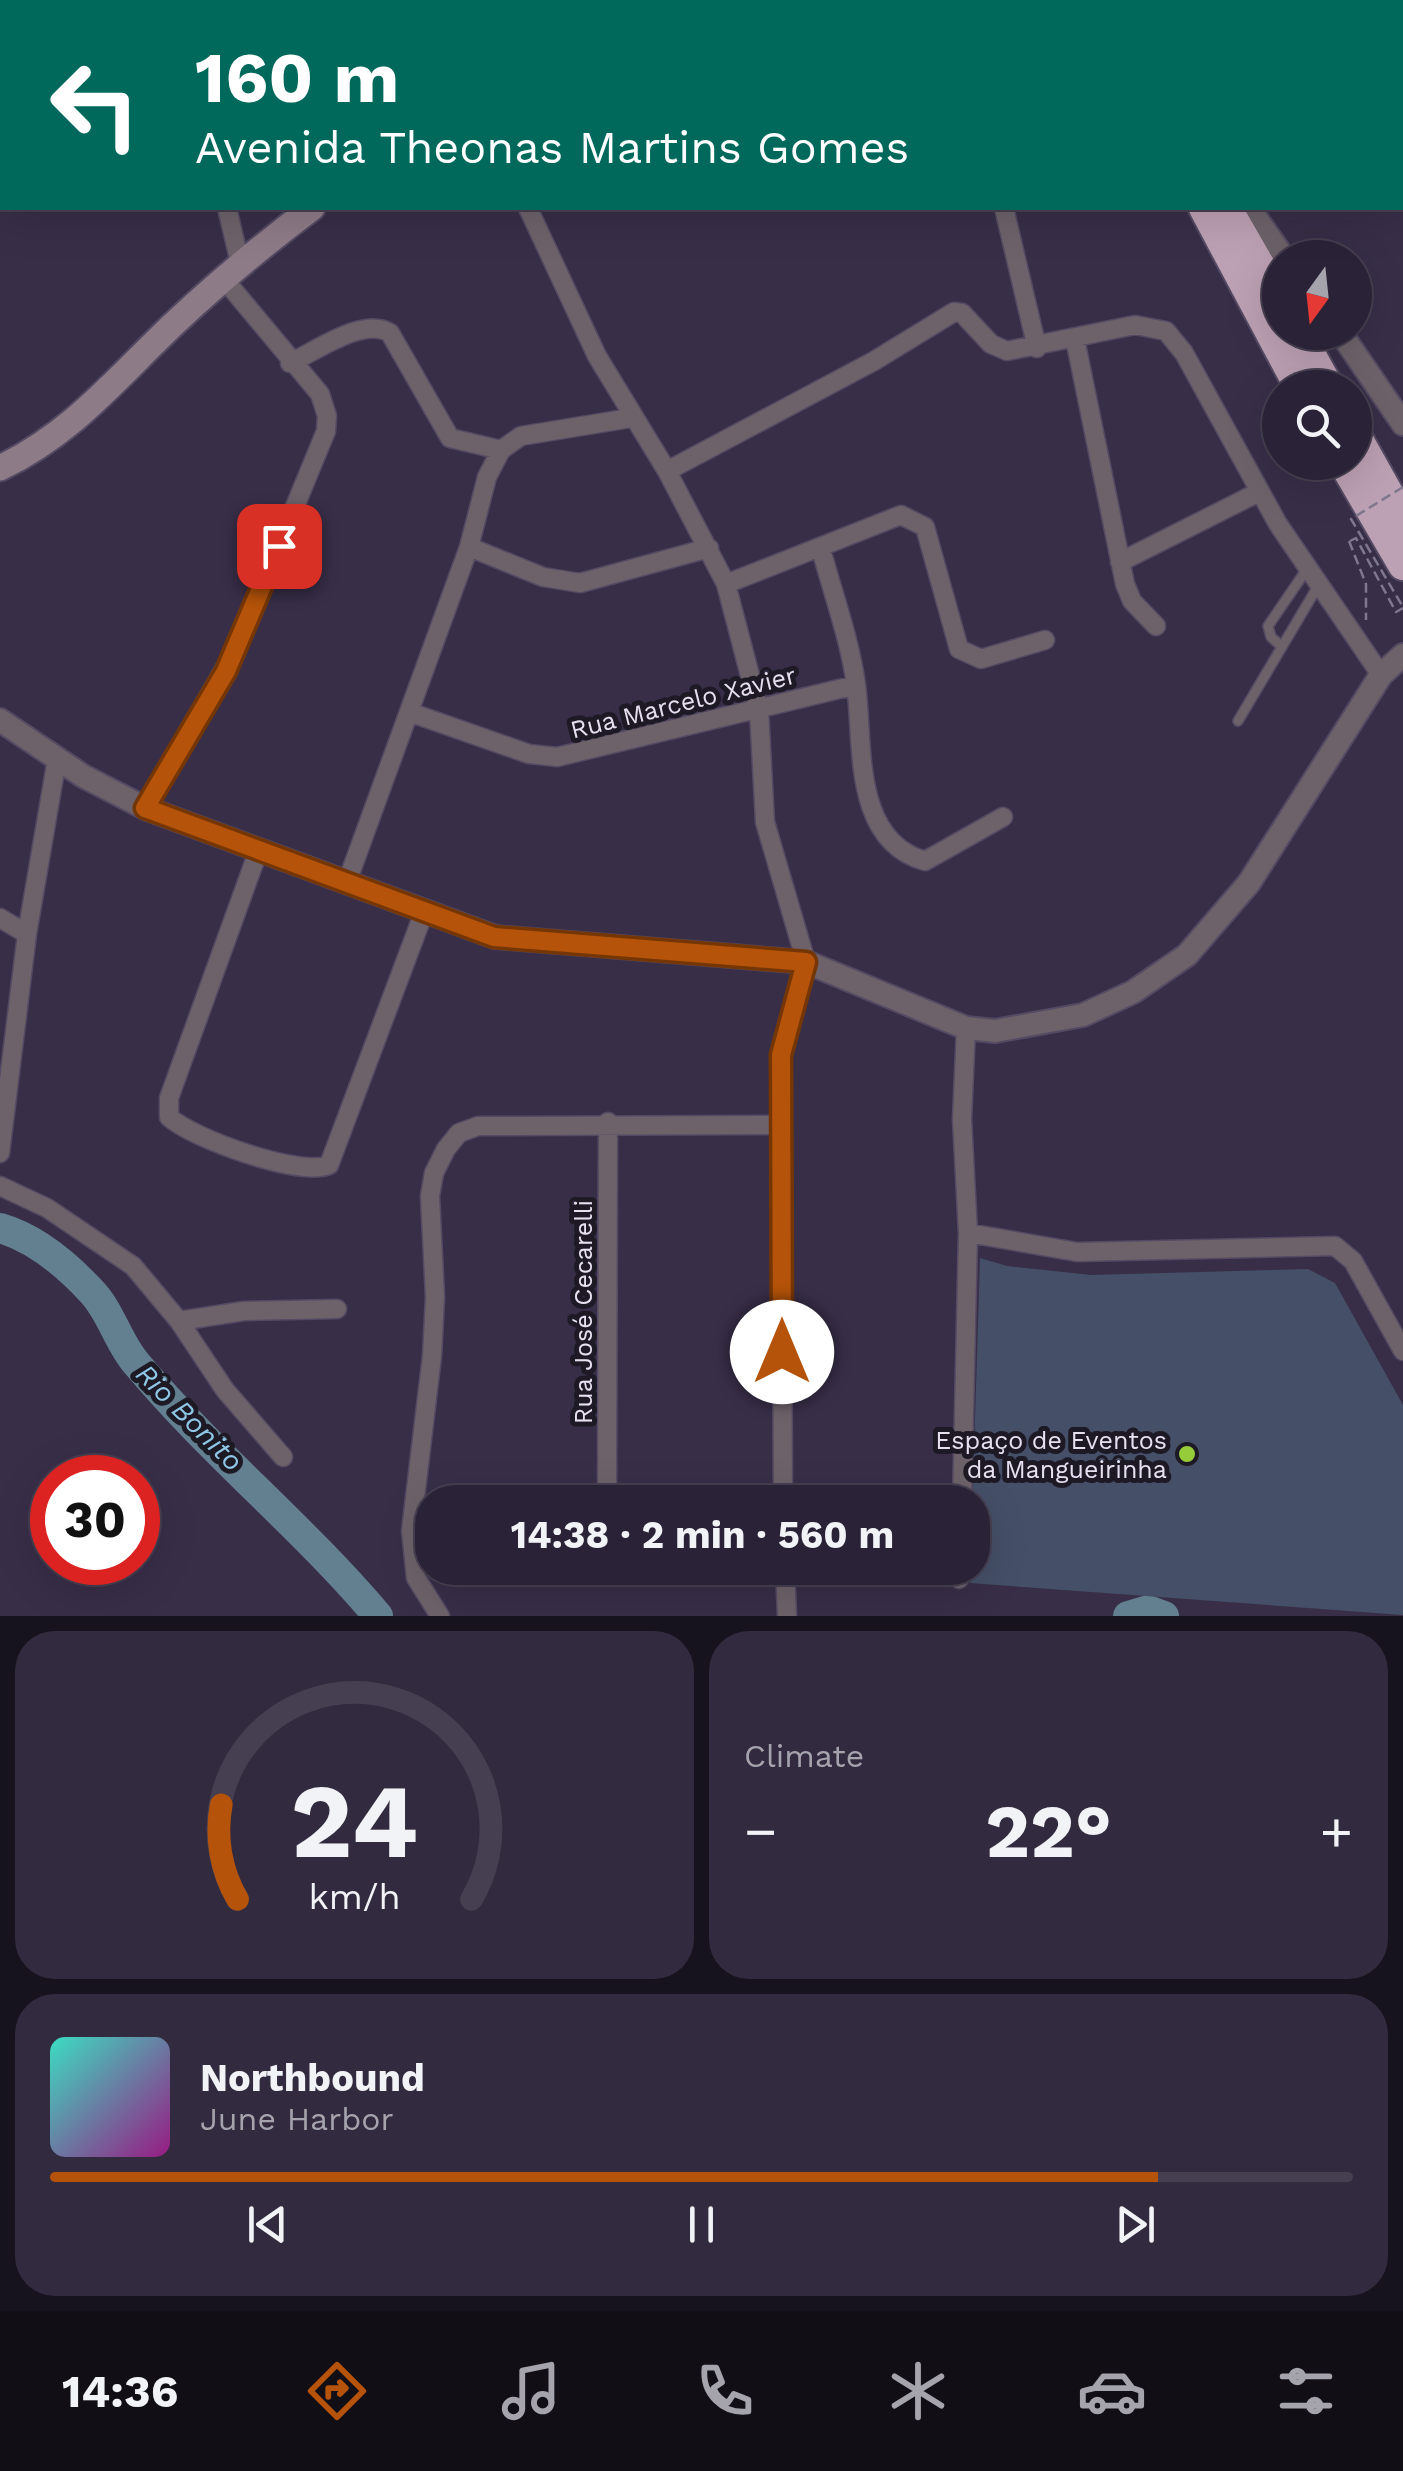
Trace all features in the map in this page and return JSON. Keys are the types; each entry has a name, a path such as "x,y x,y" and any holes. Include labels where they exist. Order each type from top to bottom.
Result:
{"highway":[{"path":"1211,210 1291,370"},
{"path":"1212,210 1262,277"},
{"path":"1252,213 1263,240"},
{"path":"1372,464 1403,520"},
{"path":"1353,480 1403,565"}],"main road":[{"path":"0,468 59,436 94,407 232,271 309,210"}],"street":[{"path":"145,808 238,645 326,432 327,416 320,394 290,363 232,271 226,210"},
{"path":"529,210 596,356 668,471 726,584 741,626 758,710 765,822 806,962 782,1040 783,1485"},
{"path":"1004,210 1037,348"},
{"path":"1252,213 1271,240"},
{"path":"668,471 874,361 954,312 972,321 1000,350 1037,348 1135,324 1166,331 1184,353 1259,492 1382,675"},
{"path":"290,363 365,328 383,328 450,438 501,450"},
{"path":"1074,339 1120,562 1132,601 1156,626"},
{"path":"1352,350 1403,424"},
{"path":"347,882 468,547 487,477 501,450 533,433 632,418"},
{"path":"1120,562 1259,492"},
{"path":"726,584 821,550 878,521 911,517 925,527 959,649 981,659 1045,640"},
{"path":"468,547 543,576 590,581 709,548"},
{"path":"821,550 856,685 858,747 870,806 881,824 913,857 932,861 1003,817"},
{"path":"0,720 57,760 145,808 424,912 520,942 806,962 966,1028 1018,1029 1082,1016 1133,992 1187,954 1250,884 1382,675 1403,655"},
{"name":"Rua Marcelo Xavier","path":"409,712 529,754 558,758 856,685"},
{"path":"0,1153 27,934 57,760"},
{"path":"259,849 167,1109 174,1122 194,1133 297,1168 321,1168 335,1157 424,912"},
{"path":"0,918 27,934"},
{"path":"962,1485 968,1233 962,1119 966,1028"},
{"path":"440,1616 416,1578 411,1530 436,1296 429,1218 434,1173 459,1133 478,1126 608,1122 780,1125"},
{"name":"Rua José Cecarelli","path":"607,1485 608,1122"},
{"path":"0,1186 47,1208 133,1266 180,1320 225,1390 283,1457"},
{"path":"968,1233 1077,1252 1334,1246 1353,1262 1403,1351"},
{"path":"180,1320 244,1311 337,1309"},
{"path":"411,1530 415,1530"},
{"path":"786,1585 787,1616"}],"lane":[{"path":"1280,644 1271,637 1268,626 1309,566"},
{"path":"1238,721 1280,644 1320,583"}],"path":[{"path":"1359,640 1368,610 1367,597 1349,541 1356,538 1396,612 1403,608 1351,519 1403,487"}],"building":[{"name":"Espaço de Eventos da Mangueirinha","path":"980,1258 1007,1266 1091,1275 1308,1269 1335,1283 1403,1405 1403,1615 990,1584 990,1485 973,1485"}],"waterway":[{"name":"Rio Bonito","path":"0,1228 38,1246 82,1282 99,1300 130,1355 165,1396 378,1616"},
{"name":"Rio Bonito","path":"1128,1616 1148,1610 1164,1616"}],"place":[{"name":"Espaço de Eventos da Mangueirinha","path":"1187,1454"}],"route":[{"path":"279,546 226,671 145,808 494,937 806,962 786,1024 781,1055 782,1352"}]}
